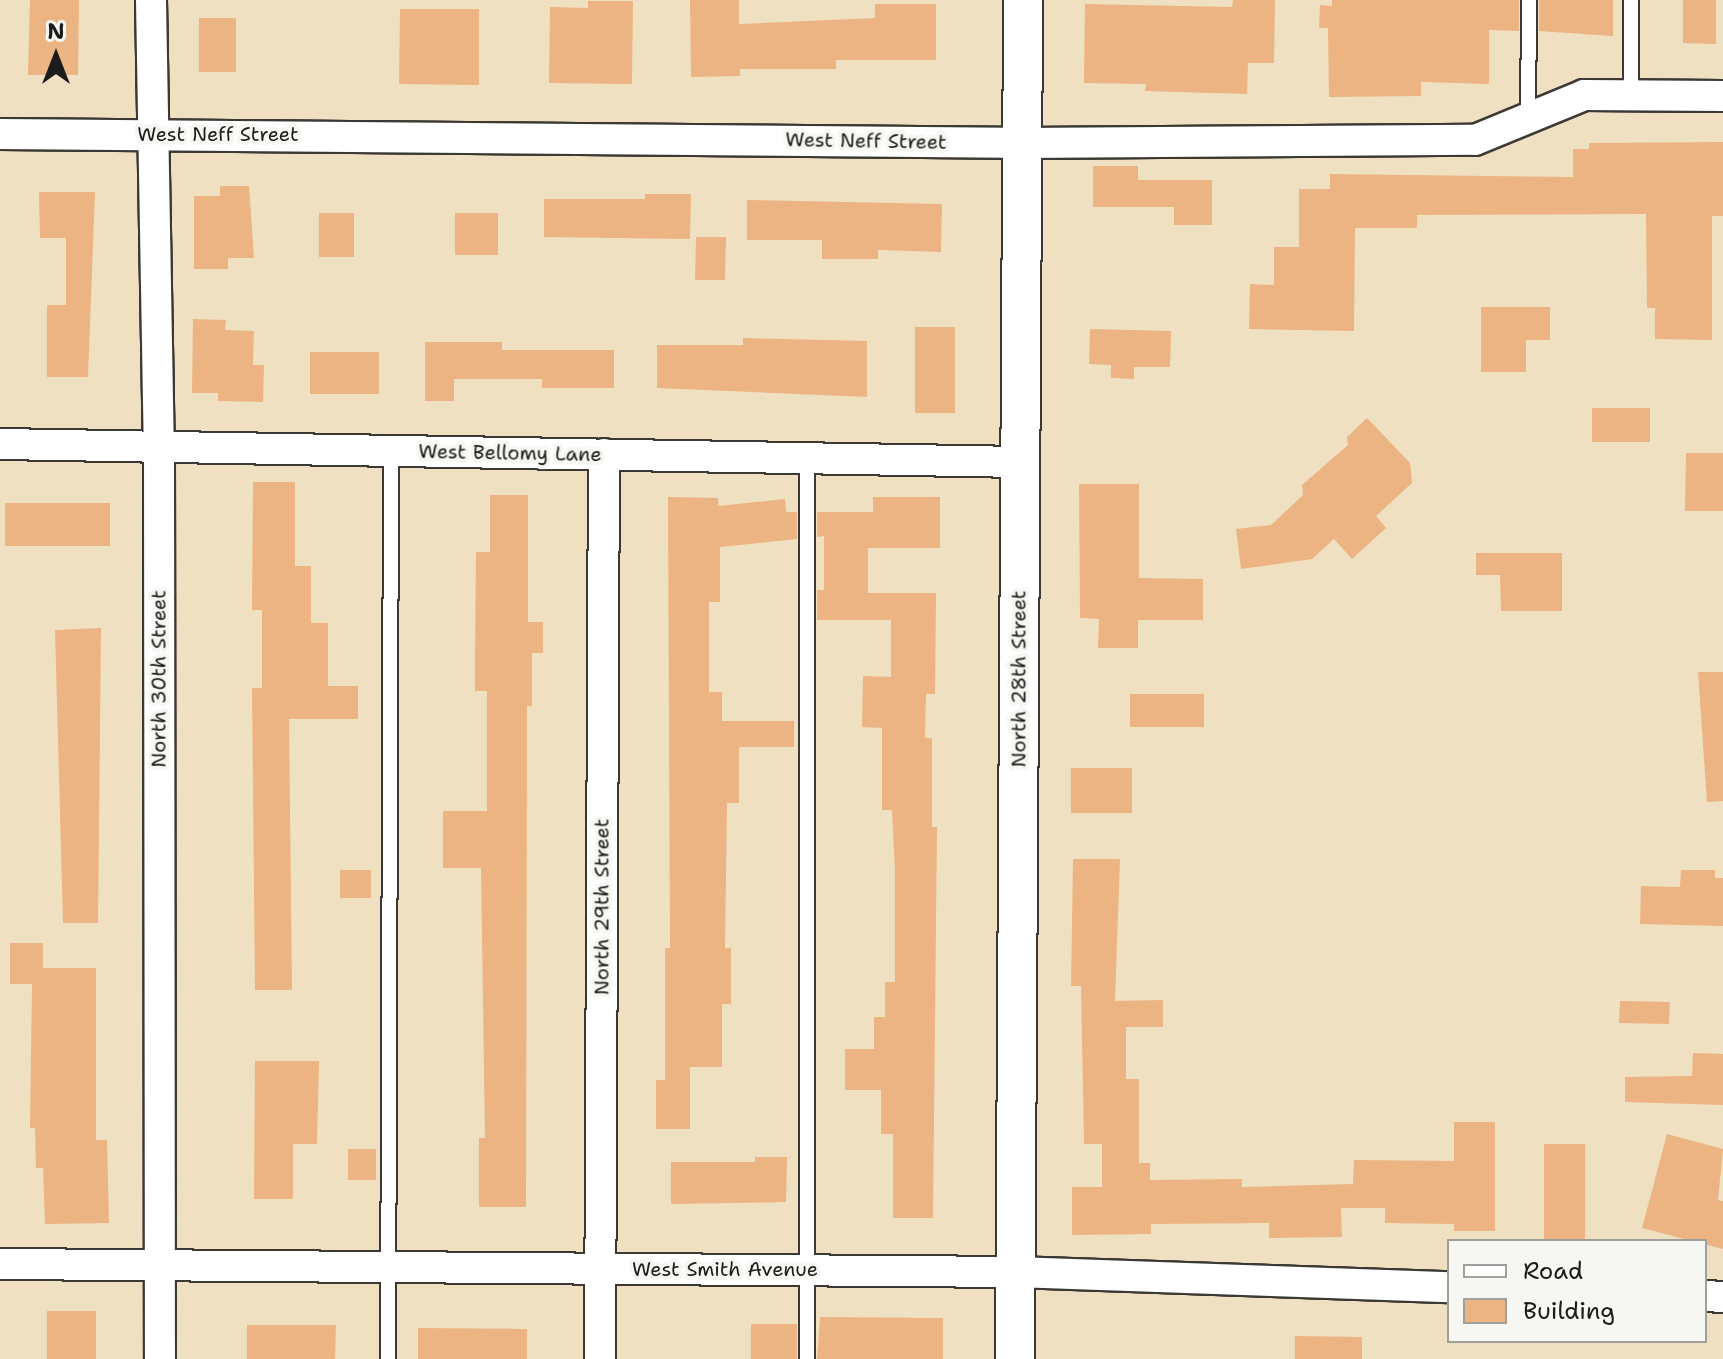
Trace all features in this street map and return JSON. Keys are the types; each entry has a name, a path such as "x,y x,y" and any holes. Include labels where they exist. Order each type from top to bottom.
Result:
{"street":[{"name":"North 30th Street","path":"151,0 159,447 160,1359"},
{"name":"North 28th Street","path":"1015,1359 1023,0"},
{"name":"West Neff Street","path":"0,134 1022,143 1475,140 1584,95 1723,96"},
{"name":"West Bellomy Lane","path":"0,444 1020,462"},
{"name":"North 29th Street","path":"600,1359 604,454"},
{"name":"West Smith Avenue","path":"0,1264 1016,1272 1447,1287"}],"lane":[{"path":"1528,119 1529,0"},
{"path":"1631,0 1631,96"},
{"path":"388,1359 391,450"},
{"path":"807,458 807,1359"}],"building":[{"path":"30,0 79,0 78,75 28,75"},
{"path":"690,0 739,0 739,24 875,18 875,4 936,4 936,60 836,60 836,69 740,69 740,76 691,77"},
{"path":"1233,0 1275,0 1274,63 1248,63 1247,94 1145,91 1146,84 1084,83 1085,4 1232,7"},
{"path":"1332,0 1519,0 1519,31 1489,30 1489,84 1421,82 1421,96 1329,97 1328,28 1319,28 1320,5 1332,6"},
{"path":"1539,0 1613,0 1613,36 1539,31"},
{"path":"1683,0 1716,0 1716,44 1683,43"},
{"path":"588,1 633,1 632,84 549,83 550,7 588,8"},
{"path":"400,9 479,9 479,85 399,84"},
{"path":"199,18 236,18 236,72 199,72"},
{"path":"1723,142 1723,216 1712,216 1712,340 1655,339 1655,308 1647,308 1646,214 1417,215 1417,228 1355,228 1354,331 1249,329 1250,284 1274,285 1274,247 1299,247 1299,189 1330,189 1330,174 1573,177 1573,149 1589,149 1589,143"},
{"path":"1093,166 1138,166 1138,180 1212,180 1212,225 1174,225 1174,207 1093,207"},
{"path":"220,186 249,186 254,258 228,258 228,269 194,269 194,196 220,196"},
{"path":"39,192 95,192 88,377 47,377 47,305 66,305 66,238 40,238"},
{"path":"645,194 691,194 690,239 544,237 544,199 645,199"},
{"path":"747,200 942,204 941,252 878,250 878,259 822,259 822,240 747,240"},
{"path":"319,213 354,213 354,257 319,257"},
{"path":"455,213 498,213 498,255 455,255"},
{"path":"696,237 726,237 725,280 695,280"},
{"path":"1481,307 1550,307 1550,340 1526,340 1526,372 1481,372"},
{"path":"193,319 226,320 225,330 254,331 253,365 264,365 263,402 218,401 218,393 192,393"},
{"path":"915,327 955,327 955,413 915,413"},
{"path":"1090,329 1171,331 1170,367 1134,367 1134,379 1111,378 1111,365 1089,364"},
{"path":"743,338 867,341 867,397 657,388 657,345 743,345"},
{"path":"425,342 502,342 502,350 614,350 614,388 542,388 542,379 454,379 454,401 425,401"},
{"path":"310,352 379,352 379,394 310,394"},
{"path":"1592,408 1650,408 1650,442 1592,442"},
{"path":"1367,418 1410,463 1412,483 1376,516 1386,528 1352,559 1334,539 1312,559 1241,569 1236,529 1271,525 1303,495 1302,485 1348,445 1347,437"},
{"path":"1686,453 1723,453 1723,511 1685,511"},
{"path":"253,482 295,482 295,566 311,566 311,623 328,623 328,686 358,686 358,719 289,719 292,990 255,990 252,688 262,688 262,610 252,610"},
{"path":"1079,484 1139,484 1139,578 1203,579 1203,620 1138,620 1138,648 1098,648 1099,619 1080,618"},
{"path":"490,495 528,495 528,622 543,622 543,653 532,653 532,706 527,706 526,1207 479,1207 479,1138 485,1138 481,868 443,868 443,811 487,811 487,691 475,691 475,655 476,552 490,552"},
{"path":"668,497 718,498 718,506 785,499 786,512 797,512 797,539 720,547 720,602 709,602 709,692 722,692 722,721 794,721 794,747 739,747 739,803 727,803 725,948 731,948 731,1004 722,1004 722,1067 690,1067 690,1129 656,1129 656,1080 665,1080 665,948 670,948"},
{"path":"873,497 940,497 940,548 868,548 868,593 936,593 935,694 926,694 925,738 932,738 932,827 937,827 933,1218 893,1218 893,1134 881,1134 881,1090 845,1090 845,1049 874,1049 874,1017 885,1017 885,982 895,982 892,810 882,810 882,728 862,727 863,676 891,677 891,620 817,620 817,590 824,590 824,536 817,537 817,512 873,512"},
{"path":"5,503 110,503 110,546 5,546"},
{"path":"1476,553 1562,553 1562,611 1501,611 1500,575 1476,575"},
{"path":"101,628 98,923 63,923 55,630"},
{"path":"1698,672 1723,672 1723,801 1707,802"},
{"path":"1130,694 1204,694 1204,727 1130,727"},
{"path":"1071,768 1132,768 1132,813 1071,813"},
{"path":"1073,859 1120,859 1115,1001 1163,1000 1163,1027 1126,1027 1126,1079 1139,1079 1139,1163 1150,1163 1150,1180 1242,1179 1242,1187 1353,1184 1354,1160 1454,1161 1454,1122 1495,1122 1495,1231 1454,1231 1454,1224 1385,1223 1385,1208 1341,1208 1342,1237 1269,1238 1269,1223 1151,1224 1151,1234 1072,1235 1072,1187 1102,1187 1102,1144 1084,1144 1081,986 1071,986"},
{"path":"340,870 371,870 371,898 340,898"},
{"path":"1681,870 1715,870 1715,878 1723,878 1723,926 1640,924 1641,886 1680,887"},
{"path":"10,943 43,943 43,968 96,968 96,1140 107,1140 109,1223 45,1224 43,1168 36,1168 35,1128 30,1128 32,984 10,984"},
{"path":"1620,1001 1670,1002 1669,1024 1619,1023"},
{"path":"1693,1053 1723,1054 1723,1105 1625,1102 1625,1077 1692,1076"},
{"path":"255,1061 319,1061 317,1144 293,1144 293,1199 254,1199"},
{"path":"1667,1134 1723,1149 1718,1200 1723,1201 1723,1249 1707,1245 1707,1239 1684,1239 1642,1228"},
{"path":"1544,1144 1585,1144 1585,1239 1544,1239"},
{"path":"348,1149 376,1149 376,1180 348,1180"},
{"path":"755,1157 787,1157 786,1202 671,1204 671,1162 755,1162"},
{"path":"47,1311 96,1311 96,1359 47,1359"},
{"path":"820,1317 943,1318 943,1359 817,1359"},
{"path":"751,1324 797,1324 797,1359 751,1359"},
{"path":"247,1325 336,1325 335,1359 247,1359"},
{"path":"418,1328 527,1329 527,1359 418,1359"},
{"path":"1295,1336 1362,1337 1362,1359 1295,1359"}]}
